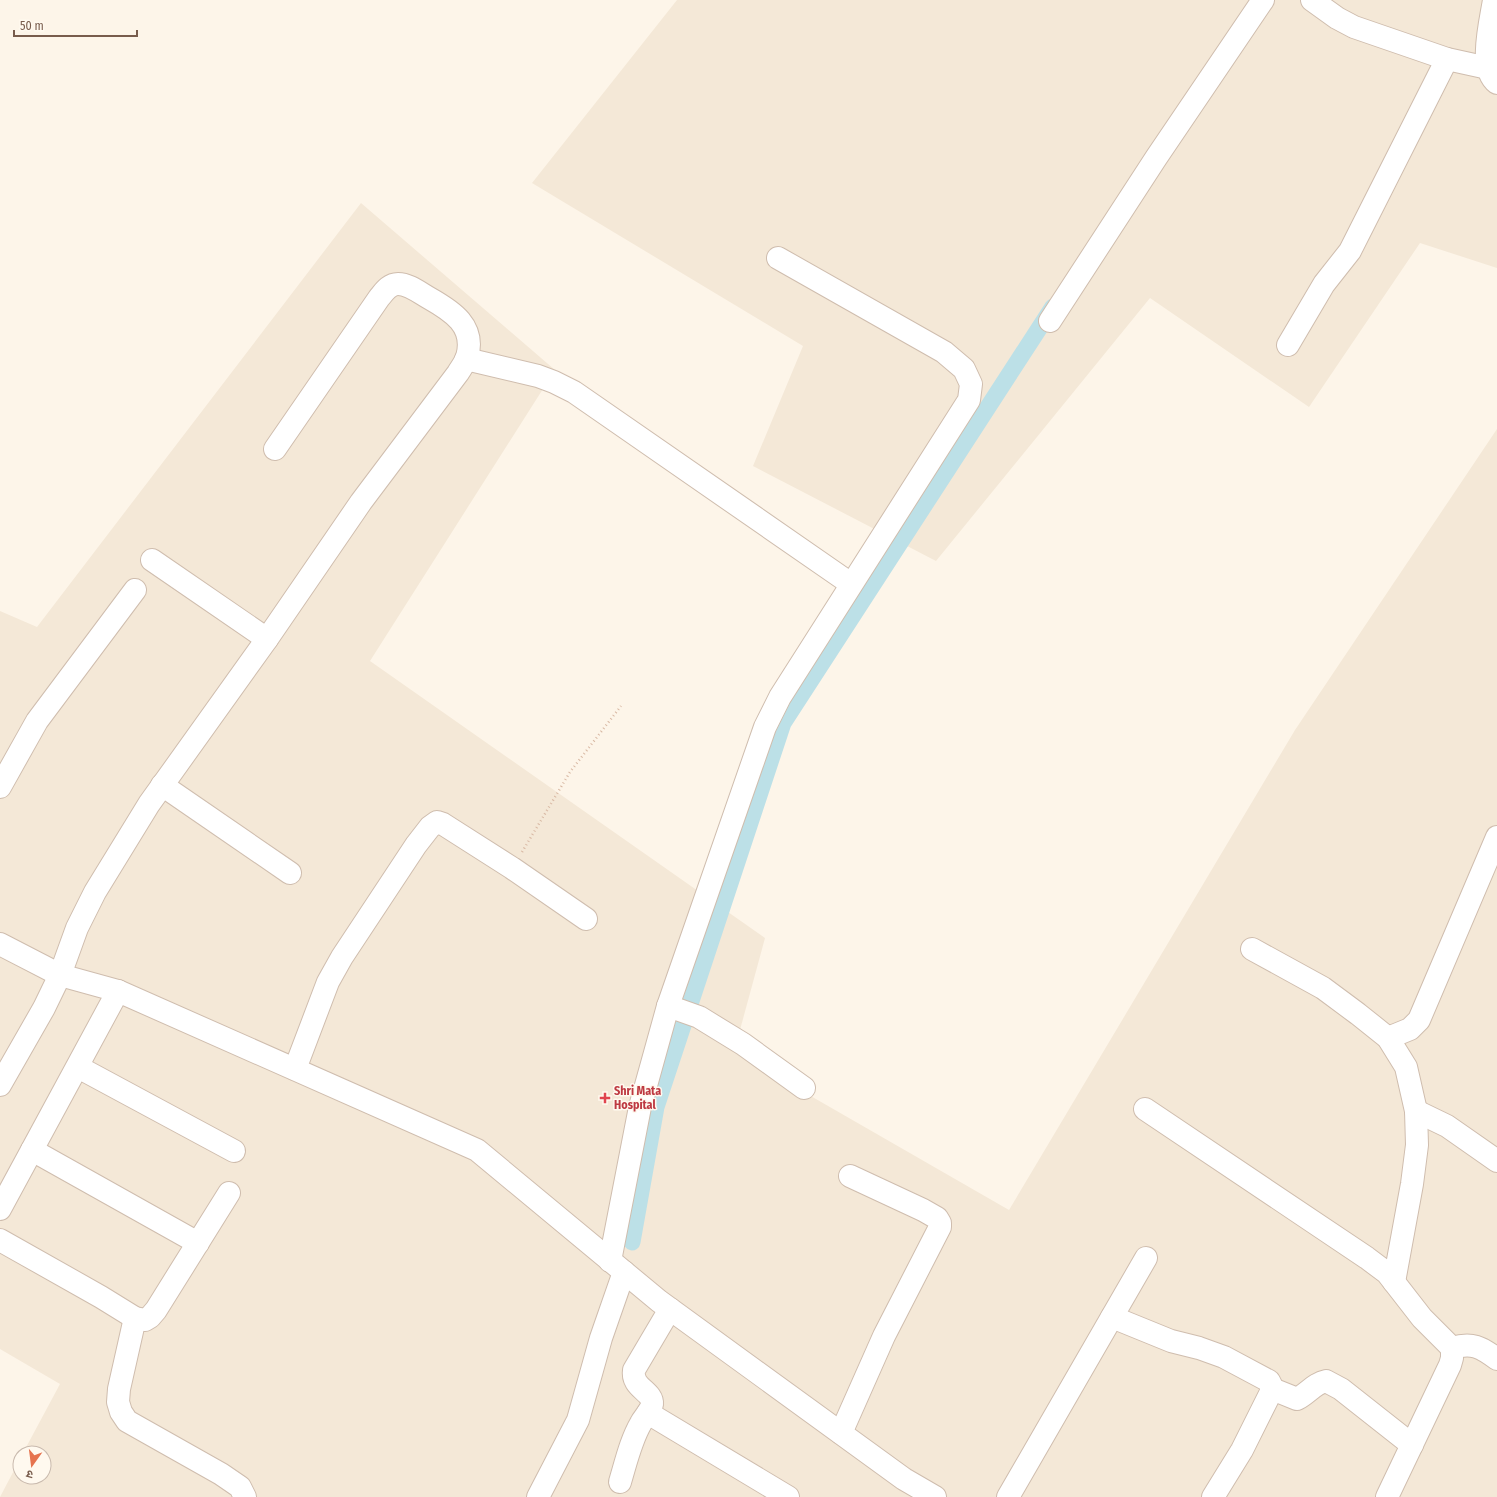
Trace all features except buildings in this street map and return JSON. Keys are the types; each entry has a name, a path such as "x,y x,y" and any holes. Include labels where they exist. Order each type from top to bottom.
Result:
{"street":[{"path":"1050,321 1156,158 1263,0"},
{"path":"1312,0 1336,18 1354,27 1447,58 1493,76"},
{"path":"1493,76 1486,51 1494,0"},
{"path":"1288,345 1320,290 1350,251 1447,58"},
{"path":"538,1497 578,1420 617,1266 640,1107 677,1009 765,727 780,698 851,584 969,400 971,384 964,369 944,352 778,258"},
{"path":"0,1085 44,1008 60,975 77,928 95,892 149,804 267,639 361,502 458,374 466,358 469,343 466,331 459,319 447,308 409,287 397,284 388,287 275,449"},
{"path":"466,358 538,376 574,392 851,584"},
{"path":"152,560 267,639"},
{"path":"0,787 37,721 135,590"},
{"path":"162,785 290,873"},
{"path":"295,1069 328,982 342,957 416,845 430,827 437,822 443,824 512,868 586,919"},
{"path":"1388,1038 1410,1028 1418,1020 1497,837"},
{"path":"0,944 60,975 118,991 477,1150 670,1309 904,1479 935,1497"},
{"path":"1252,949 1323,988 1358,1014 1388,1038 1406,1067 1416,1111 1417,1145 1412,1184 1394,1282"},
{"path":"0,1209 118,991"},
{"path":"677,1009 699,1016 743,1044 804,1088"},
{"path":"78,1067 234,1151"},
{"path":"1145,1109 1387,1273 1422,1318 1452,1348 1450,1365 1387,1497"},
{"path":"1416,1111 1447,1126 1497,1161"},
{"path":"32,1150 198,1243"},
{"path":"841,1433 884,1336 940,1227 940,1223 937,1218 923,1210 850,1176"},
{"path":"0,1240 135,1318 145,1320 156,1310 229,1193"},
{"path":"1008,1497 1146,1258"},
{"path":"620,1482 637,1430 652,1405 651,1399 636,1382 633,1375 634,1370 670,1309"},
{"path":"1112,1317 1171,1341 1199,1348 1224,1357 1269,1381 1272,1389 1242,1450 1213,1497"},
{"path":"135,1318 119,1389 118,1402 121,1412 127,1421 221,1474 240,1487 246,1497"},
{"path":"1452,1348 1463,1344 1472,1345 1482,1349 1497,1359"},
{"path":"1272,1389 1297,1399 1304,1396 1317,1384 1326,1381 1341,1389 1412,1445"},
{"path":"648,1413 788,1497"}],"path":[{"path":"512,868 570,772 621,706"}],"shaded area":[{"path":"677,0 1497,0 1497,268 1420,243 1309,407 1150,298 936,561 753,466 803,346 532,183"},
{"path":"361,203 555,370 370,661 765,938 734,1052 1009,1210 1295,730 1497,429 1497,1497 0,1497 12,1474 12,1485 52,1485 52,1445 27,1445 60,1384 0,1349 0,611 37,627"}],"waterway":[{"path":"632,1242 656,1107 783,723 1053,307"}],"place":[{"name":"Shri Mata Hospital","path":"605,1098"}]}
